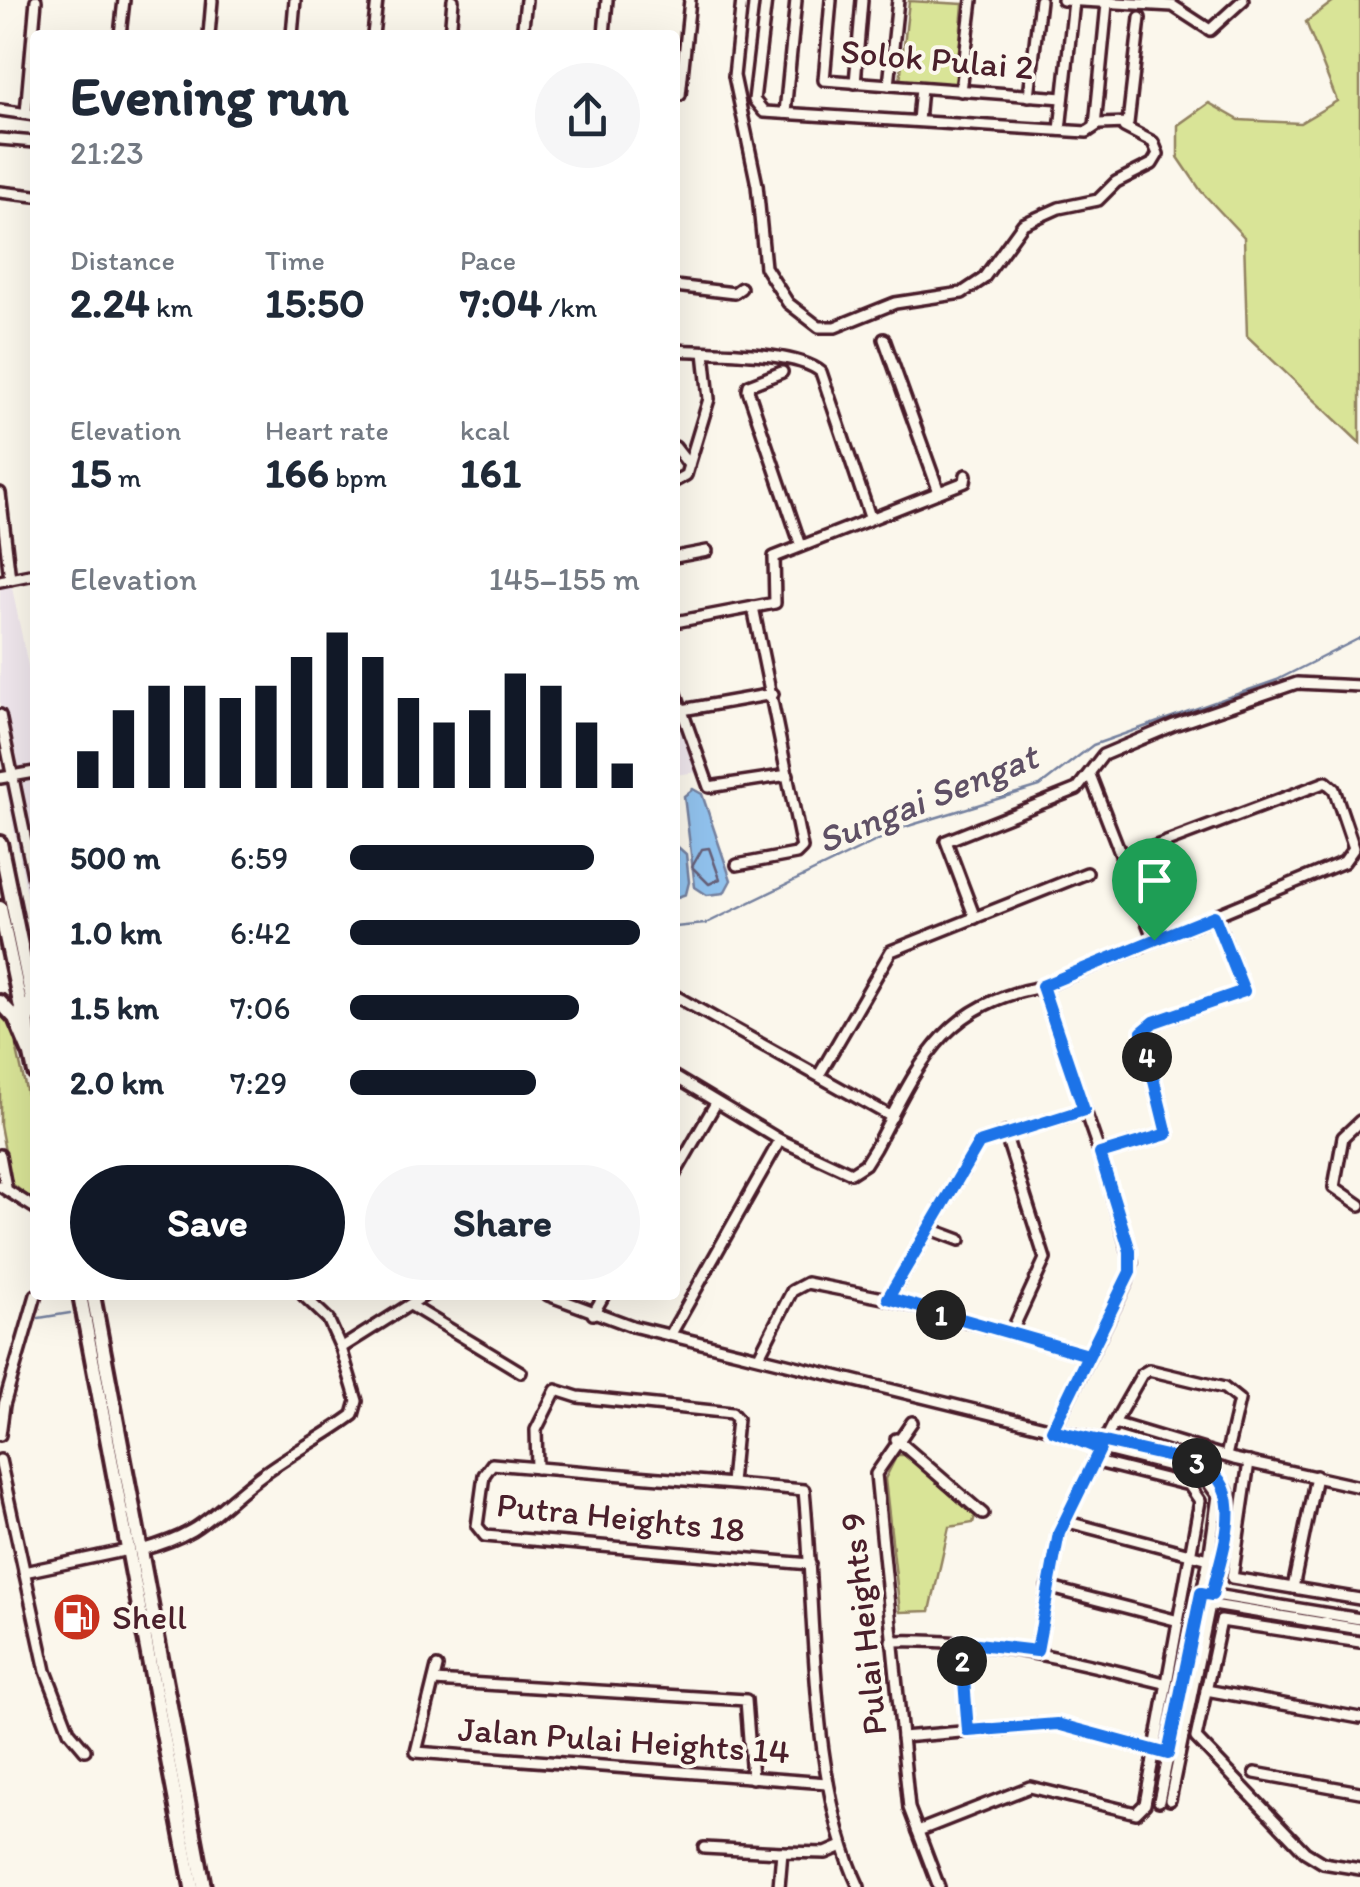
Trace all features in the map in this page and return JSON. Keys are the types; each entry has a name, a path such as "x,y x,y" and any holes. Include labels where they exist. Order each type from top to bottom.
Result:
{"highway":[{"path":"0,844 29,973 30,1053"},
{"path":"0,888 29,973"},
{"path":"0,908 30,1053"},
{"path":"21,945 30,951"},
{"path":"0,1002 15,1018 30,1053"},
{"path":"81,1300 204,1887"},
{"path":"94,1300 192,1887"}],"street":[{"path":"35,30 36,0"},
{"path":"121,30 124,0"},
{"path":"209,30 212,0"},
{"path":"293,30 296,0"},
{"path":"373,30 376,0"},
{"path":"450,30 453,0"},
{"path":"523,30 526,0"},
{"path":"604,30 606,0"},
{"path":"680,94 690,0"},
{"path":"742,0 734,76 754,168 765,267 788,303 819,327 836,327 895,302 948,298 974,286 994,267 1023,224 1059,208 1090,204 1116,182 1152,164 1158,154 1152,142 1124,126 1095,126 1087,132 764,112 754,100 766,0"},
{"path":"785,113 796,0"},
{"name":"Solok Pulai 2","path":"831,0 823,80 1063,98"},
{"path":"854,82 862,0"},
{"path":"889,85 898,0"},
{"path":"962,91 972,0"},
{"path":"1029,96 1040,0"},
{"path":"1062,0 1173,6 1210,30 1243,0"},
{"path":"1060,130 1074,1"},
{"path":"1095,126 1107,4"},
{"path":"1124,126 1140,18"},
{"path":"918,121 921,88"},
{"path":"0,110 30,114"},
{"path":"0,139 30,142"},
{"path":"0,192 30,195"},
{"path":"680,287 734,292 742,288"},
{"path":"884,339 938,492"},
{"path":"680,350 812,364 821,372 870,517"},
{"path":"680,478 689,466 709,400 704,352"},
{"path":"782,372 749,385 748,390 800,546"},
{"path":"680,453 689,466"},
{"path":"680,621 775,603 773,559 965,482 966,475"},
{"path":"0,494 5,580 30,575"},
{"path":"680,556 706,552"},
{"path":"737,866 796,854 802,848 774,694 753,607"},
{"path":"975,918 946,841 1077,788 1103,755 1297,683 1360,686"},
{"path":"682,710 774,694"},
{"path":"680,705 709,787 788,775"},
{"path":"0,715 30,861"},
{"path":"0,778 30,773"},
{"path":"1090,775 1154,940"},
{"path":"680,1081 780,1140 846,1173 865,1164 929,1050 951,1024 998,998 1042,986 1352,856 1354,848 1334,789 1326,782 1124,858"},
{"path":"819,1075 885,956 1087,873"},
{"path":"1100,1154 1167,1134 1142,1032 1154,1022 1244,991 1214,916"},
{"path":"1042,986 1100,1154 1132,1264 1127,1282 1052,1430"},
{"path":"680,999 892,1117"},
{"path":"680,1165 716,1103"},
{"path":"888,1298 979,1143 1084,1110"},
{"path":"1360,1121 1343,1137 1334,1187 1360,1205"},
{"path":"1005,1133 1045,1259 1010,1333"},
{"path":"672,1332 780,1140"},
{"path":"0,1155 3,1186 30,1205"},
{"path":"928,1228 960,1240"},
{"path":"760,1354 792,1291 800,1284 815,1283 888,1298 1088,1355"},
{"path":"0,1435 9,1387 35,1300"},
{"path":"24,1572 180,1539 212,1520 252,1482 352,1415 356,1401 341,1348 328,1319 308,1300"},
{"path":"341,1348 418,1300"},
{"path":"560,1300 592,1314 1082,1438 1102,1444 1189,1470 1208,1480 1220,1504 1209,1559 1206,1599 1180,1756 1164,1800 1168,1754 1206,1599 1230,1507 1218,1476 1197,1463 1102,1444"},
{"path":"592,1314 601,1300"},
{"path":"410,1305 521,1372"},
{"path":"1037,1651 1047,1586 1064,1521 1142,1374 1149,1370 1224,1388 1239,1400 1226,1456"},
{"path":"732,1484 737,1419 732,1413 578,1397 556,1390 536,1430 537,1468 804,1490 828,1783 840,1846 859,1887"},
{"name":"Pulai Heights 9","path":"912,1422 896,1439 876,1474 909,1808 939,1887"},
{"path":"1114,1423 1249,1462 1360,1487"},
{"path":"896,1439 983,1514"},
{"path":"0,1460 46,1671 69,1730 86,1750"},
{"path":"918,1830 1030,1787 1141,1811 1200,1501 1196,1490 1094,1461"},
{"path":"1249,1462 1232,1578 1359,1599"},
{"name":"Putra Heights 18","path":"537,1468 492,1464 487,1468 479,1532 484,1536 810,1564"},
{"path":"1294,1588 1316,1476"},
{"path":"1064,1521 1209,1559"},
{"path":"1047,1586 1175,1620"},
{"path":"1206,1599 1357,1624 1360,1591"},
{"path":"1360,1642 1221,1622 1196,1738 1305,1852 1322,1863 1360,1870"},
{"path":"891,1642 961,1642 1037,1651 1164,1683"},
{"path":"961,1642 968,1731"},
{"path":"437,1667 434,1681 746,1700 752,1778"},
{"name":"Jalan Pulai Heights 14","path":"434,1681 416,1752 828,1783"},
{"path":"1206,1690 1360,1718"},
{"path":"902,1736 1057,1724 1180,1756"},
{"path":"1255,1773 1360,1792"},
{"path":"704,1848 826,1853 840,1846"},
{"path":"779,1887 782,1852"}],"shaded area":[{"path":"10,578 30,676 30,911 0,758 0,580"},
{"path":"680,719 697,772 680,774"}],"green space":[{"path":"1335,0 1360,0 1360,443 1247,336 1244,237 1201,191 1178,157 1178,125 1209,103 1239,120 1300,123 1337,101 1306,22"},
{"path":"909,1 963,4 956,86 900,81"},
{"path":"0,1012 10,1019 30,1108 30,1198 11,1183 0,1125"},
{"path":"897,1455 906,1455 975,1516 973,1523 949,1527 930,1611 900,1612 885,1479"}],"water":[{"path":"693,789 702,794 731,880 724,893 707,895 695,887 684,796"},
{"path":"680,849 686,854 686,894 680,896"}],"waterway":[{"name":"Sungai Sengat","path":"680,926 705,924 905,827 1040,786 1093,745 1277,680 1360,638"},
{"name":"Sungai Sengat","path":"39,1318 70,1313"}],"place":[{"name":"Shell","path":"77,1617"}],"route":[{"path":"1154,940 1042,986 1084,1110 979,1143 888,1298 1088,1355 1052,1430 1082,1438 1100,1449 1059,1533 1037,1651 961,1642 968,1731 1057,1724 1168,1754 1201,1593 1212,1595 1230,1499 1210,1468 1107,1440 1052,1430 1127,1282 1132,1264 1100,1154 1167,1134 1142,1032 1154,1022 1244,991 1214,916 1154,940"}]}
